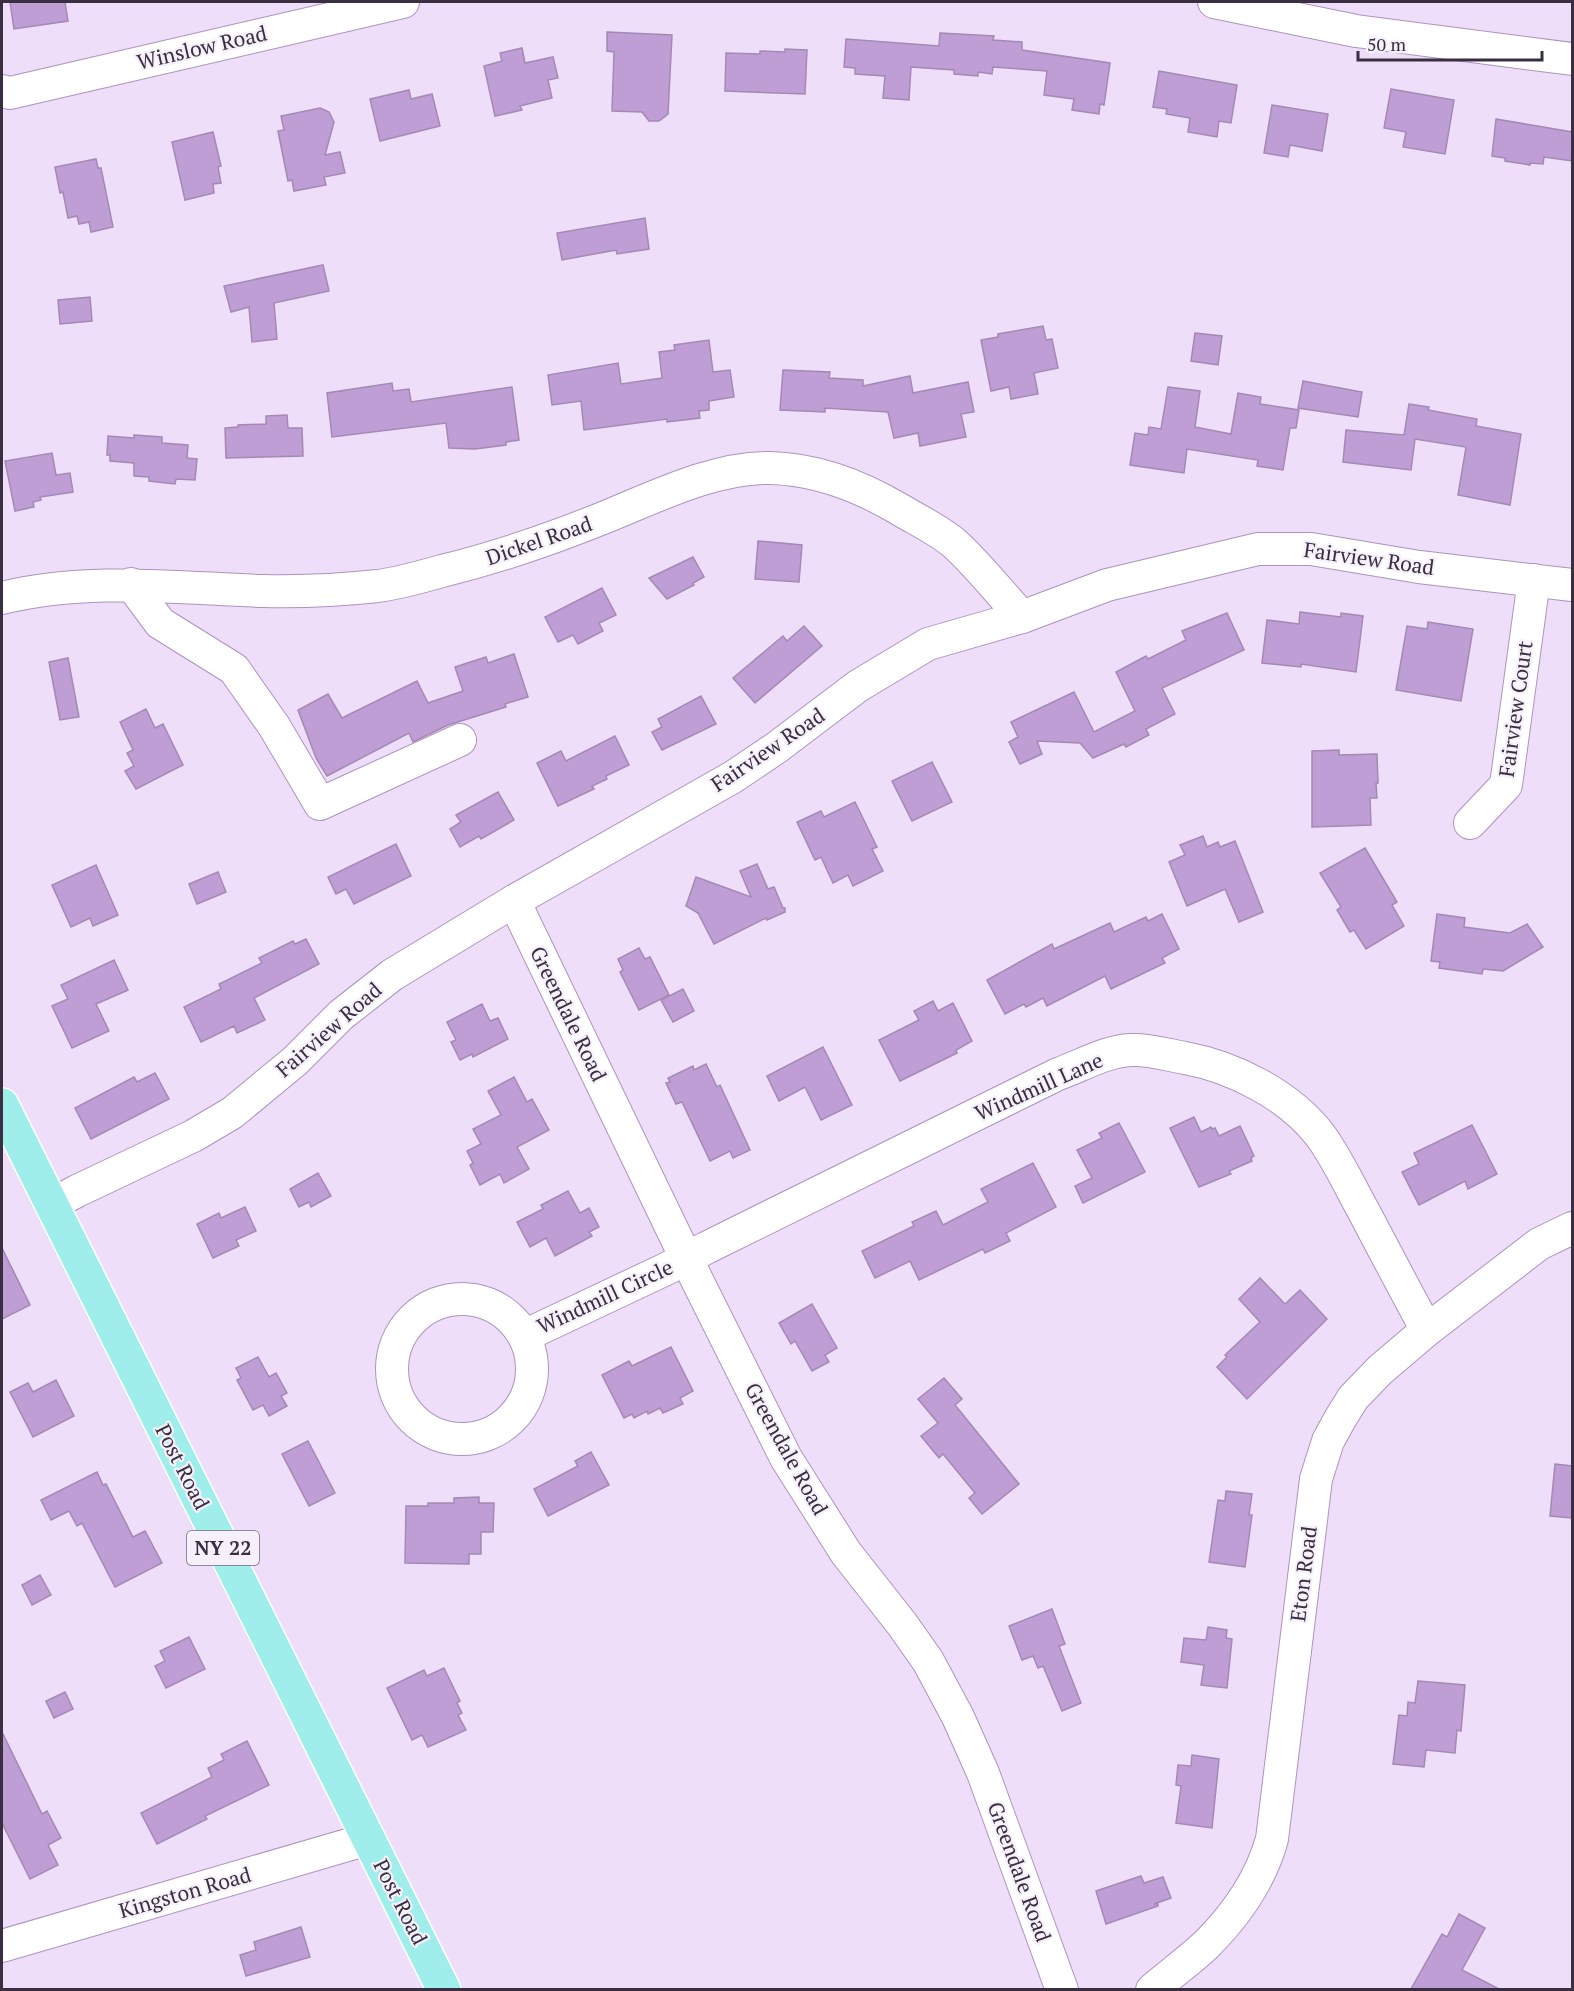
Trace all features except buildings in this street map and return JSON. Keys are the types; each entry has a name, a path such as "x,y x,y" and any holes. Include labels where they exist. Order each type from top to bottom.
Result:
{"main road":[{"name":"Post Road","path":"2,1106 444,1989"}],"street":[{"name":"Winslow Road","path":"2,91 10,93 403,2"},
{"path":"1214,2 1356,31 1572,59"},
{"name":"Dickel Road","path":"2,598 31,591 131,584 267,591 344,589 382,585 494,558 709,478 741,470 768,468 797,470 852,485 892,505 953,543 1022,617"},
{"name":"Fairview Road","path":"51,1205 193,1136 232,1113 295,1061 341,1015 392,975 514,901 733,777 776,748 858,686 928,644 1022,617 1107,585 1258,549 1311,549 1419,567 1572,585"},
{"name":"Fairview Court","path":"1470,823 1506,785 1534,580"},
{"path":"131,584 160,623 234,669 274,726 320,804 460,740"},
{"name":"Greendale Road","path":"514,901 686,1258 786,1458 846,1553 928,1661 958,1717 983,1773 1062,1989"},
{"name":"Windmill Lane","path":"686,1258 1058,1074 1109,1055 1130,1050 1158,1052 1203,1061 1230,1070 1269,1091 1296,1111 1319,1135 1341,1169 1427,1330"},
{"name":"Eton Road","path":"1152,1989 1206,1945 1256,1881 1266,1859 1272,1839 1316,1479 1328,1441 1353,1398 1380,1370 1427,1330 1539,1244 1572,1228"},
{"name":"Windmill Circle","path":"524,1336 686,1258"},
{"name":"Windmill Circle","path":"462,1299 486,1303 510,1317 524,1336 531,1352 530,1389 518,1412 497,1431 476,1439 458,1440 441,1437 423,1428 405,1412 395,1392 392,1373 394,1350 404,1330 420,1313 438,1303 462,1299"},
{"name":"Kingston Road","path":"2,1946 368,1839"}]}
